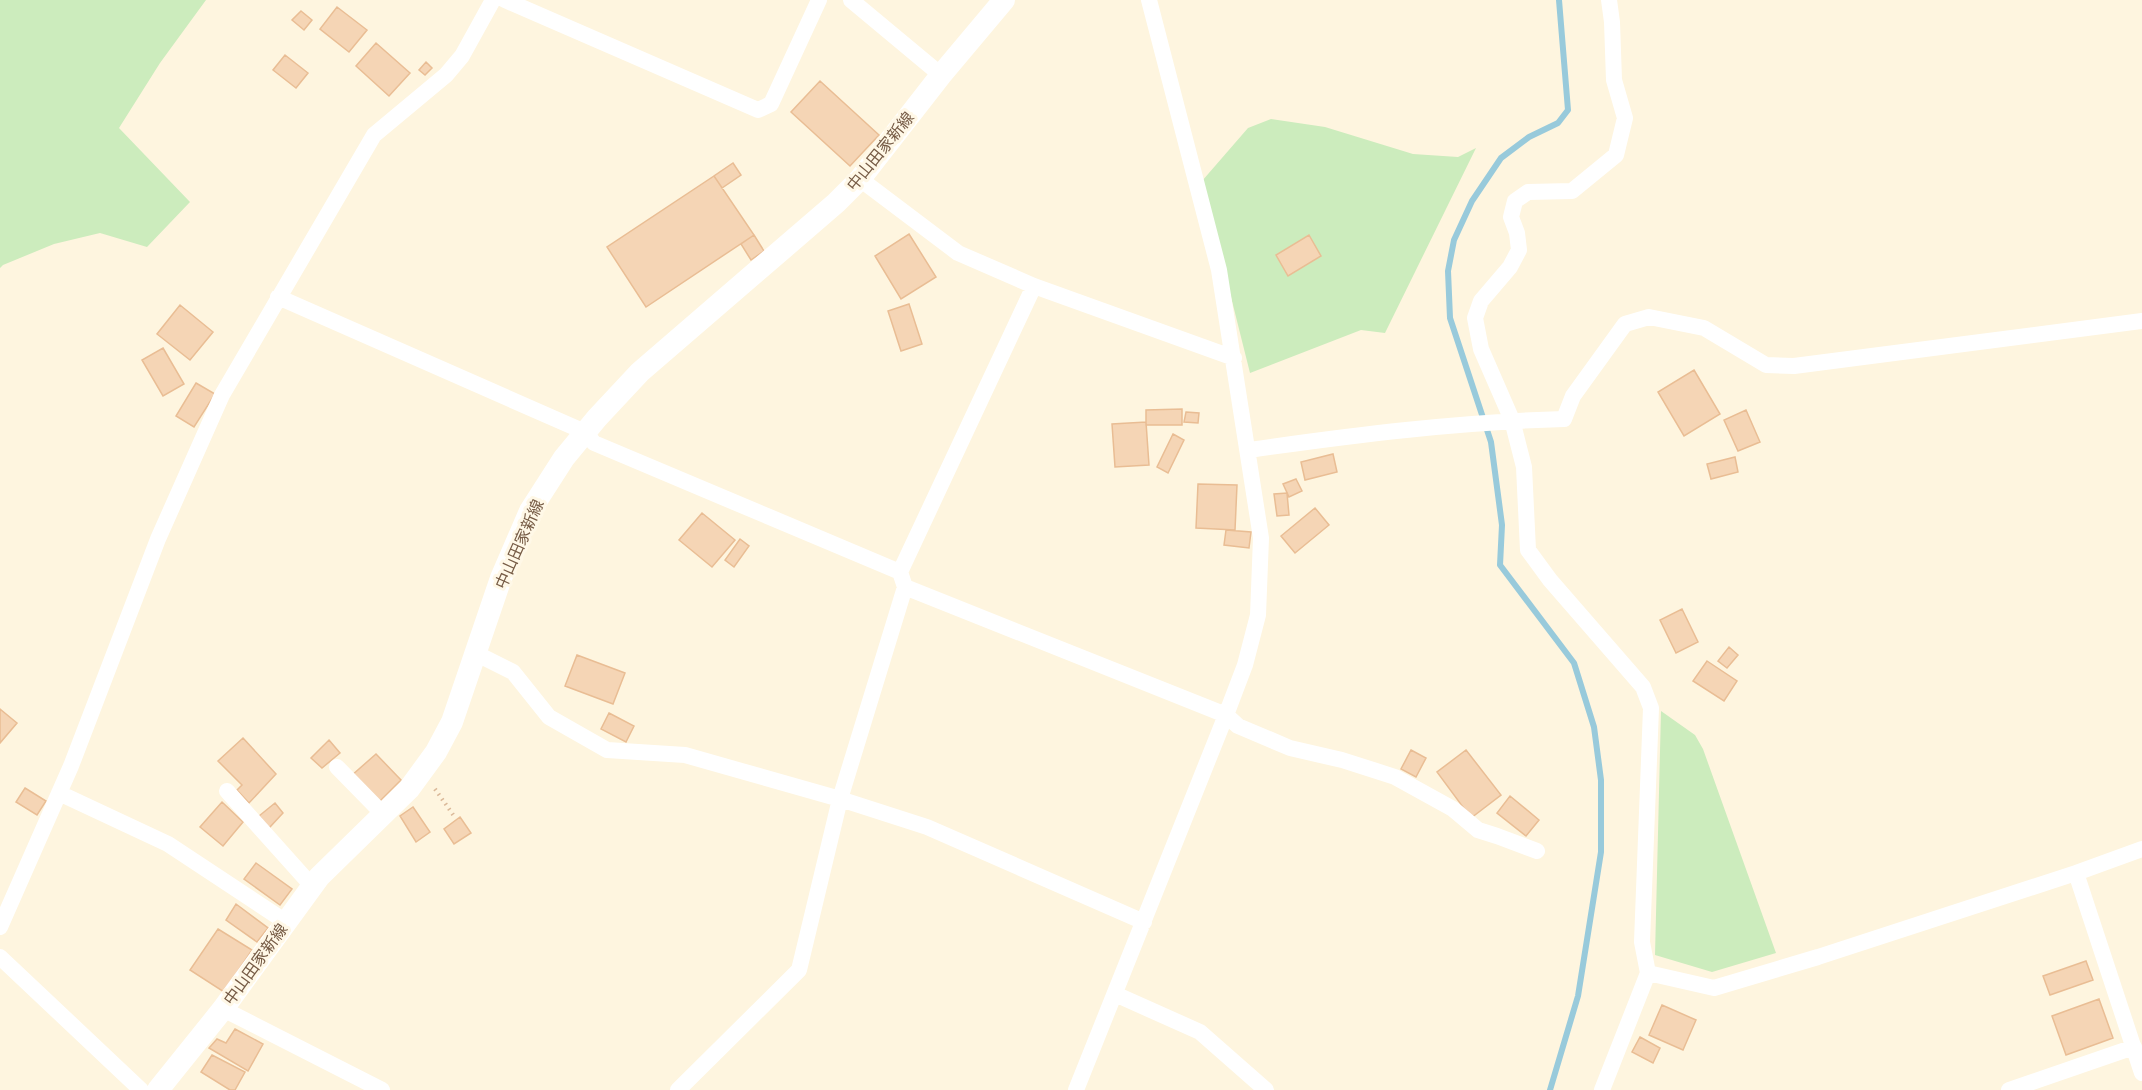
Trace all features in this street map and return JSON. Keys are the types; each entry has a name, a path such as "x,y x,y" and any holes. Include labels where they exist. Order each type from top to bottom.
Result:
{"main road":[{"name":"中山田家新線","path":"158,1090 222,1009 319,877 409,789 436,752 452,722 501,578 530,511 564,458 640,372 836,203 860,179 941,75 1004,0"}],"street":[{"path":"0,927 59,793 158,539 222,394 374,135 446,75 462,56 493,0"},
{"path":"505,0 758,110 771,104 819,0"},
{"path":"851,0 941,75"},
{"path":"1076,1090 1226,715 1245,665 1258,615 1261,538 1219,270 1149,0"},
{"path":"1602,1090 1648,973 1642,942 1651,708 1643,687 1550,580 1528,550 1524,467 1512,420 1481,349 1475,318 1481,302 1510,267 1519,250 1517,232 1511,217 1515,201 1528,192 1572,191 1616,155 1625,118 1614,80 1609,0"},
{"path":"860,179 958,253 1034,286 1234,358"},
{"path":"678,1090 799,970 840,799 903,579 1034,286"},
{"path":"278,297 585,432 594,443 903,579 1226,715 1238,726 1290,748 1342,760 1395,777 1453,809 1478,830 1537,851"},
{"path":"1249,450 1382,431 1512,420 1564,419 1573,396 1625,324 1649,317 1704,328 1766,365 1794,366 2142,321"},
{"path":"477,654 513,672 549,717 607,750 685,755 840,799 927,827 1144,921"},
{"path":"337,767 383,814"},
{"path":"227,791 312,886"},
{"path":"59,793 168,844 286,922"},
{"path":"1648,973 1714,988 1818,957 2076,873 2142,849"},
{"path":"2076,873 2142,1073"},
{"path":"0,957 141,1090"},
{"path":"1115,994 1200,1032 1266,1090"},
{"path":"222,1009 382,1090"},
{"path":"2009,1090 2134,1047"}],"path":[{"path":"422,771 454,816"}],"green space":[{"path":"0,0 206,0 160,63 119,128 190,202 147,247 100,233 54,244 0,268"},
{"path":"1271,119 1325,127 1413,154 1458,157 1476,148 1385,333 1361,330 1250,373 1202,181 1248,128"},
{"path":"1661,711 1695,735 1703,749 1776,953 1712,972 1655,955"}],"building":[{"path":"337,7 367,30 349,52 320,29"},
{"path":"301,11 312,20 304,30 292,20"},
{"path":"376,43 410,73 389,96 356,66"},
{"path":"285,55 308,73 296,88 273,70"},
{"path":"426,62 432,68 425,75 419,70"},
{"path":"820,81 879,135 850,166 791,112"},
{"path":"733,163 741,175 722,188 714,176"},
{"path":"714,176 754,235 646,307 607,247"},
{"path":"909,234 936,277 901,299 875,256"},
{"path":"754,235 764,251 751,260 741,244"},
{"path":"1309,235 1321,256 1288,276 1276,255"},
{"path":"909,304 922,344 901,351 888,311"},
{"path":"180,305 213,332 190,360 157,334"},
{"path":"163,348 184,384 163,396 142,360"},
{"path":"1694,370 1720,414 1684,436 1658,392"},
{"path":"196,383 215,394 194,427 176,416"},
{"path":"1182,409 1182,425 1146,425 1146,410"},
{"path":"1746,410 1760,442 1738,451 1724,420"},
{"path":"1186,412 1199,413 1198,423 1184,422"},
{"path":"1146,422 1149,465 1115,467 1112,424"},
{"path":"1173,434 1184,440 1168,473 1157,467"},
{"path":"1333,454 1337,472 1305,480 1301,462"},
{"path":"1735,457 1738,472 1711,479 1707,464"},
{"path":"1296,479 1302,491 1289,497 1283,484"},
{"path":"1198,484 1237,485 1235,530 1196,528"},
{"path":"1287,493 1289,515 1277,516 1274,494"},
{"path":"1315,508 1329,525 1295,553 1281,536"},
{"path":"702,513 735,540 712,567 679,540"},
{"path":"1226,530 1251,532 1249,548 1224,545"},
{"path":"740,539 749,546 734,567 725,560"},
{"path":"1682,609 1698,642 1676,653 1660,620"},
{"path":"1729,647 1738,655 1727,668 1718,661"},
{"path":"577,655 625,673 613,704 565,686"},
{"path":"1707,661 1737,681 1724,701 1693,681"},
{"path":"0,709 17,723 0,743"},
{"path":"609,713 634,726 626,742 601,729"},
{"path":"243,738 276,774 249,803 237,790 242,785 218,761"},
{"path":"329,740 340,753 322,768 311,758"},
{"path":"1411,750 1426,758 1416,777 1401,769"},
{"path":"1466,750 1501,795 1471,818 1437,772"},
{"path":"376,754 401,780 378,803 351,776"},
{"path":"25,788 46,801 37,815 16,802"},
{"path":"1510,796 1539,820 1526,836 1497,813"},
{"path":"222,802 243,822 223,846 200,827"},
{"path":"275,803 283,813 269,828 259,816"},
{"path":"413,807 430,832 416,842 400,816"},
{"path":"460,817 471,833 454,844 444,829"},
{"path":"256,863 292,889 280,905 244,879"},
{"path":"236,904 268,928 257,942 226,920"},
{"path":"218,929 252,950 224,992 190,970"},
{"path":"2086,961 2093,980 2050,995 2043,976"},
{"path":"2099,999 2113,1038 2066,1055 2052,1016"},
{"path":"1662,1005 1696,1020 1683,1050 1649,1035"},
{"path":"235,1029 263,1044 248,1071 209,1048 217,1039 226,1043"},
{"path":"1640,1037 1660,1048 1653,1063 1632,1052"},
{"path":"212,1055 245,1072 235,1090 230,1090 201,1072"}],"waterway":[{"path":"1550,1090 1578,996 1601,852 1601,780 1594,727 1574,663 1500,565 1502,525 1491,442 1450,318 1448,271 1454,240 1472,201 1501,158 1529,137 1558,123 1568,110 1559,0"}]}
